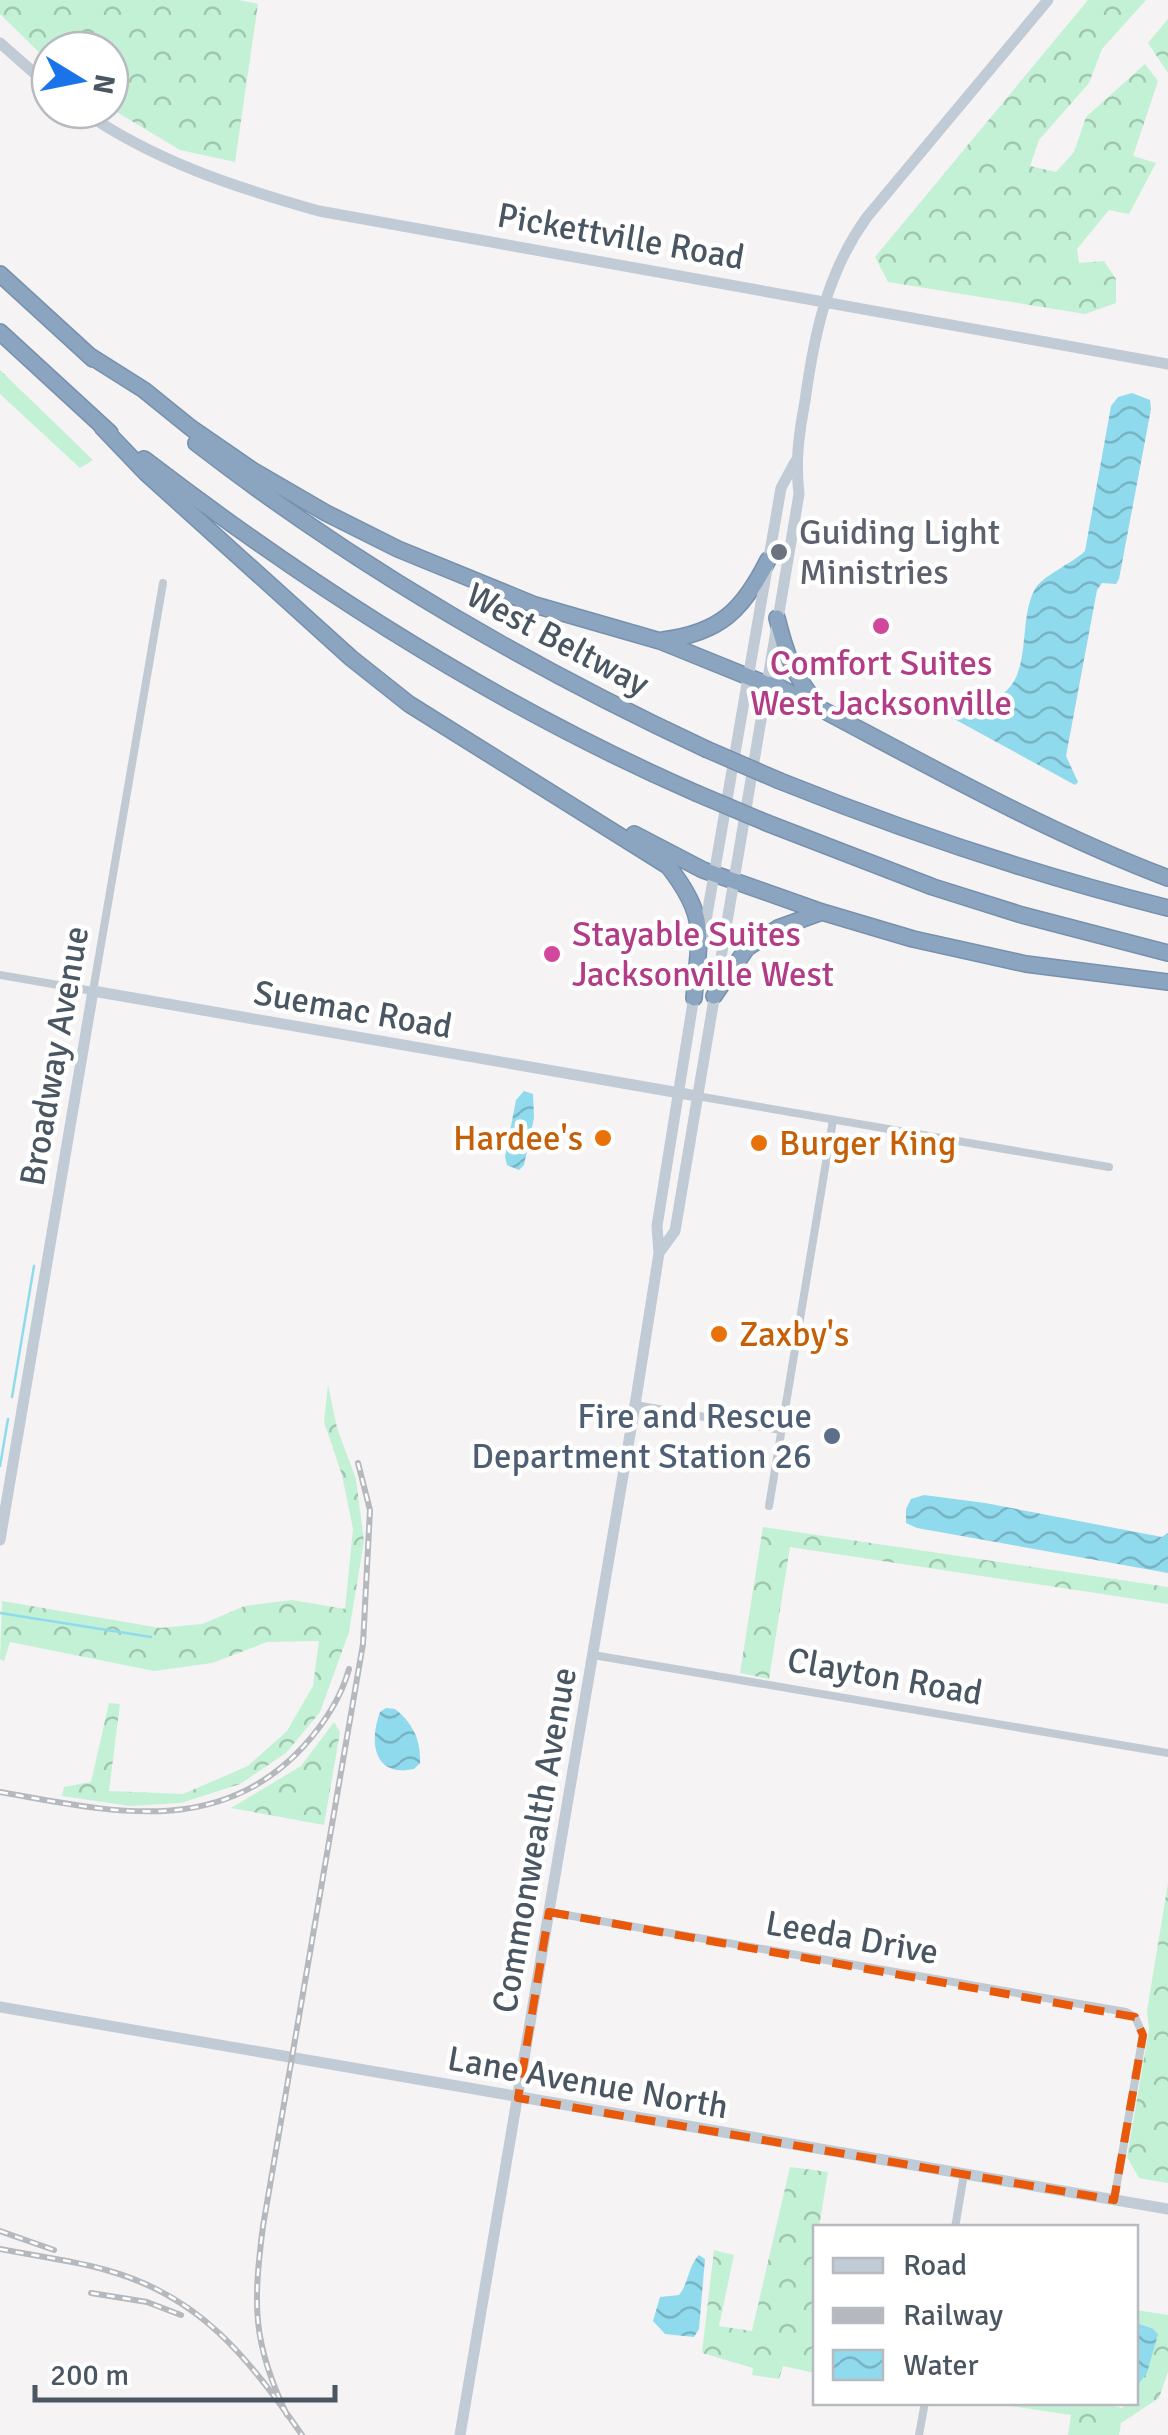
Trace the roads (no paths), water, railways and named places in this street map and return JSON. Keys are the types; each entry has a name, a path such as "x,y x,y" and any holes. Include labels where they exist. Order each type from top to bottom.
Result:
{"highway":[{"name":"West Beltway","path":"0,274 86,354 225,465 395,583 595,696 706,749 904,830 1005,864 1168,908"},
{"path":"0,332 102,427 146,474 351,658 408,704 668,866 696,908 699,932 694,998"},
{"path":"86,354 144,390 252,470 326,514 487,588 584,622 660,641 778,686 1014,813 1168,878"},
{"path":"102,427 223,520 375,621 519,705 696,793 933,887 1168,953"},
{"path":"660,641 689,637 716,626 744,602 768,560"},
{"path":"778,618 785,649 800,684 825,711"},
{"path":"528,779 686,862 822,912 931,944 1026,964 1168,982"},
{"path":"714,996 747,948 778,928 822,912"}],"main road":[{"name":"Commonwealth Avenue","path":"659,1253 675,1231 799,494 795,462 824,301 840,261 867,217 1048,0"},
{"path":"0,43 30,69"},
{"name":"Pickettville Road","path":"113,130 178,165 237,188 319,211 1168,364"},
{"name":"Commonwealth Avenue","path":"460,2435 635,1405 659,1253 657,1226 714,872 781,488 795,462"},
{"name":"Suemac Road","path":"93,992 697,1096"},
{"name":"Broadway Avenue","path":"0,1540 93,992"},
{"name":"Lane Avenue North","path":"0,2007 1168,2209"}],"street":[{"name":"Broadway Avenue","path":"93,992 163,582"},
{"name":"Suemac Road","path":"0,975 93,992"},
{"path":"697,1096 1108,1167"},
{"path":"769,1506 834,1120"},
{"path":"635,1405 781,1430"},
{"name":"Clayton Road","path":"592,1655 1168,1753"},
{"name":"Leeda Drive","path":"549,1912 1126,2012 1141,2025 1143,2035 1114,2200"},
{"path":"956,2225 964,2174"},
{"path":"920,2435 925,2405"}],"water":[{"path":"1132,393 1150,400 1151,409 1119,579 1116,584 1102,583 1097,590 1066,756 1078,782 1075,785 934,708 931,699 985,701 1002,694 1012,684 1019,670 1029,603 1035,589 1085,551 1111,406 1118,397"},
{"path":"524,1091 533,1094 534,1118 524,1165 519,1170 507,1165 505,1157 516,1100"},
{"path":"924,1495 1162,1537 1168,1533 1168,1573 917,1528 906,1523 906,1509 911,1499"},
{"path":"386,1708 401,1714 415,1733 420,1763 414,1769 390,1768 378,1755 375,1734 380,1712"},
{"path":"699,2255 705,2259 699,2329 694,2337 665,2334 653,2321 660,2297 679,2295"},
{"path":"1138,2324 1158,2334 1147,2373 1138,2384"}],"waterway":[{"path":"12,1397 34,1266"},
{"path":"0,1466 8,1419"},
{"path":"0,1613 151,1637"}],"railway":[{"path":"287,2415 261,2344 258,2279 263,2226 363,1644 370,1510 358,1463"},
{"path":"0,1792 81,1806 160,1811 198,1807 235,1796 270,1776 303,1747 330,1711 349,1669"},
{"path":"0,2231 54,2250"},
{"path":"0,2249 106,2270 169,2296 219,2333 262,2380 302,2435"},
{"path":"91,2293 147,2302 181,2315"}],"place":[{"name":"Guiding Light Ministries","path":"779,552"},
{"name":"Comfort Suites West Jacksonville","path":"881,626"},
{"name":"Stayable Suites Jacksonville West","path":"552,954"},
{"name":"Hardee's","path":"603,1138"},
{"name":"Burger King","path":"759,1143"},
{"name":"Zaxby's","path":"719,1334"},
{"name":"Fire and Rescue Department Station 26","path":"832,1436"}]}
